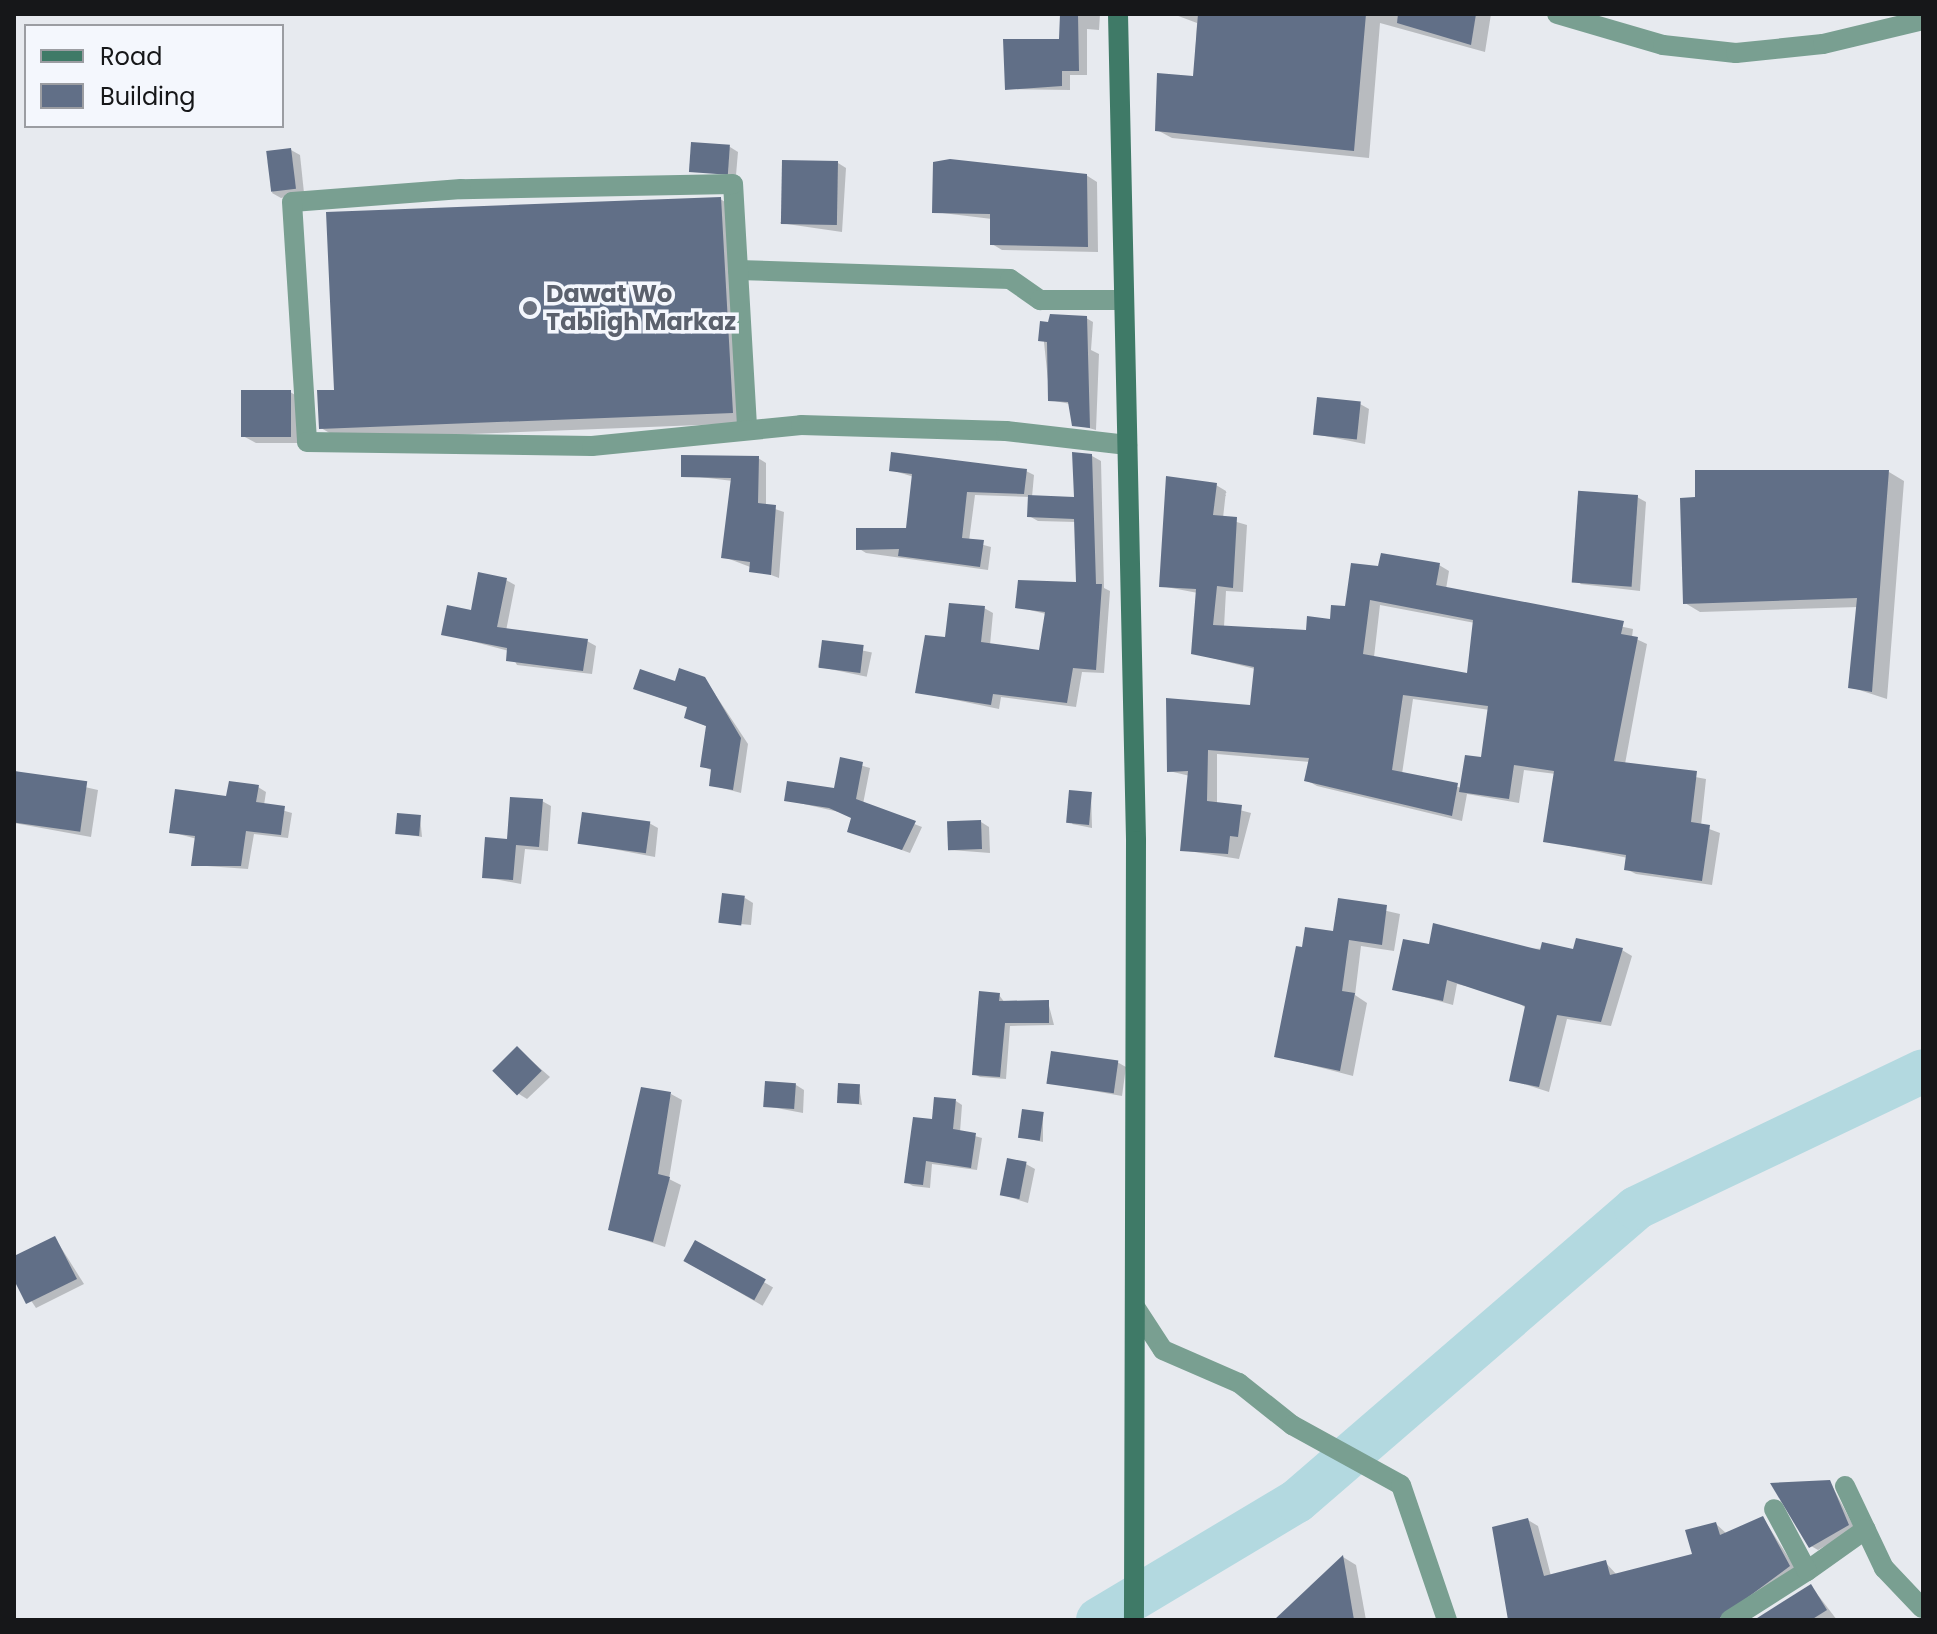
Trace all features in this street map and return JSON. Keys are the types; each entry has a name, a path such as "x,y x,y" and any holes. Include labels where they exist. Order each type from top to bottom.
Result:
{"main road":[{"path":"1118,14 1136,841 1129,1400 1134,1620"}],"street":[{"path":"1557,14 1663,45 1736,53 1823,44 1923,20"},
{"path":"747,426 733,184 461,189 292,202 307,442 592,446 747,426 1006,431 1127,445"},
{"path":"738,270 1010,279 1040,300 1124,300"},
{"path":"1130,1293 1142,1328 1163,1350 1239,1383 1292,1425 1391,1477 1412,1498 1447,1620"},
{"path":"1845,1486 1884,1568 1923,1608 1908,1620"},
{"path":"1774,1509 1807,1571"},
{"path":"1730,1620 1866,1529"}],"building":[{"path":"1060,14 1078,14 1079,71 1062,71 1062,86 1005,90 1003,39 1059,39"},
{"path":"1198,14 1366,14 1354,151 1155,131 1157,73 1193,76"},
{"path":"1398,14 1476,14 1471,45 1397,23"},
{"path":"691,142 730,145 728,175 689,172"},
{"path":"291,148 296,189 271,192 266,151"},
{"path":"950,159 1087,174 1088,247 990,245 990,214 932,213 933,162"},
{"path":"782,160 838,161 837,225 781,224"},
{"name":"Dawat Wo Tabligh Markaz","path":"721,197 733,413 319,429 317,390 334,390 326,212"},
{"path":"1050,314 1087,316 1090,428 1072,426 1068,402 1048,401 1047,342 1038,341 1040,321 1048,322"},
{"path":"241,390 291,390 291,437 241,437"},
{"path":"1317,397 1361,402 1357,439 1313,435"},
{"path":"891,452 1027,469 1024,494 967,492 962,538 984,540 980,567 898,556 899,549 856,550 856,528 906,528 912,474 889,471"},
{"path":"1072,452 1092,454 1096,584 1102,584 1096,670 1073,668 1067,703 993,694 991,705 915,693 925,635 945,637 949,603 985,606 981,642 1039,650 1045,612 1015,608 1018,580 1076,582 1074,519 1027,517 1028,495 1074,497"},
{"path":"681,455 759,456 758,503 776,505 771,575 749,572 750,562 721,558 731,478 681,477"},
{"path":"1695,470 1889,470 1872,692 1848,688 1857,598 1683,604 1680,498 1695,497"},
{"path":"1166,476 1217,483 1213,515 1237,517 1233,588 1217,586 1213,625 1306,630 1307,616 1330,619 1331,605 1345,606 1351,563 1378,566 1381,553 1440,563 1436,585 1624,621 1621,634 1638,637 1614,761 1697,771 1691,822 1710,825 1702,881 1624,870 1626,855 1543,842 1554,771 1514,765 1509,799 1459,792 1465,755 1481,757 1488,706 1403,695 1392,770 1458,783 1452,816 1304,781 1309,758 1208,750 1207,801 1242,805 1238,837 1230,836 1228,854 1180,851 1188,771 1167,772 1166,698 1250,705 1254,667 1191,654 1196,589 1159,587","holes":["1370,600 1473,620 1467,673 1363,654"]},
{"path":"1578,491 1638,495 1632,587 1572,583"},
{"path":"478,572 507,578 497,627 588,639 583,671 506,661 507,648 441,635 447,605 471,610"},
{"path":"822,640 864,645 860,673 819,668"},
{"path":"679,668 705,677 741,738 733,790 709,786 711,769 700,767 706,726 684,718 687,707 633,689 640,669 675,681"},
{"path":"840,757 863,762 856,799 916,821 902,850 847,832 851,818 829,808 784,801 787,781 834,788"},
{"path":"14,771 87,781 80,832 14,823"},
{"path":"229,781 259,785 256,802 285,806 281,835 246,831 241,866 191,866 195,836 169,833 175,789 226,796"},
{"path":"1069,790 1092,792 1089,825 1066,823"},
{"path":"510,797 543,799 539,847 516,845 513,880 482,878 485,837 507,839"},
{"path":"582,812 650,822 646,853 578,844"},
{"path":"397,813 421,815 419,836 395,834"},
{"path":"981,820 982,849 948,850 947,821"},
{"path":"722,893 745,896 741,926 718,923"},
{"path":"1338,898 1387,905 1382,945 1349,940 1342,991 1355,993 1340,1071 1274,1057 1296,946 1302,947 1305,927 1333,931"},
{"path":"1433,923 1540,950 1542,942 1573,949 1576,938 1623,948 1601,1022 1557,1015 1539,1087 1509,1081 1525,1006 1447,980 1443,1001 1392,990 1403,939 1429,944"},
{"path":"979,991 1000,993 999,1001 1049,1000 1049,1023 1005,1023 1000,1077 972,1075"},
{"path":"517,1046 542,1071 517,1095 492,1071"},
{"path":"1051,1051 1118,1060 1114,1093 1046,1084"},
{"path":"765,1081 796,1083 794,1109 763,1107"},
{"path":"838,1083 860,1084 859,1104 837,1103"},
{"path":"641,1087 671,1092 658,1174 670,1177 653,1242 608,1230"},
{"path":"934,1097 956,1099 953,1129 976,1133 971,1168 926,1161 923,1185 904,1183 913,1117 932,1119"},
{"path":"1022,1109 1044,1112 1040,1141 1018,1138"},
{"path":"1007,1158 1027,1162 1019,1199 1000,1195"},
{"path":"55,1236 77,1279 26,1304 14,1280 14,1256"},
{"path":"695,1240 766,1279 754,1300 683,1261"},
{"path":"1830,1480 1849,1525 1809,1548 1770,1483"},
{"path":"1763,1516 1790,1566 1717,1620 1508,1620 1492,1527 1528,1518 1544,1576 1606,1560 1610,1575 1692,1554 1685,1530 1716,1522 1720,1535"},
{"path":"1343,1555 1354,1620 1274,1620"},
{"path":"1811,1584 1827,1610 1811,1620 1754,1620"}],"waterway":[{"path":"1098,1620 1297,1501 1636,1208 1923,1071"}],"place":[{"name":"Dawat Wo Tabligh Markaz","path":"530,308"}]}
